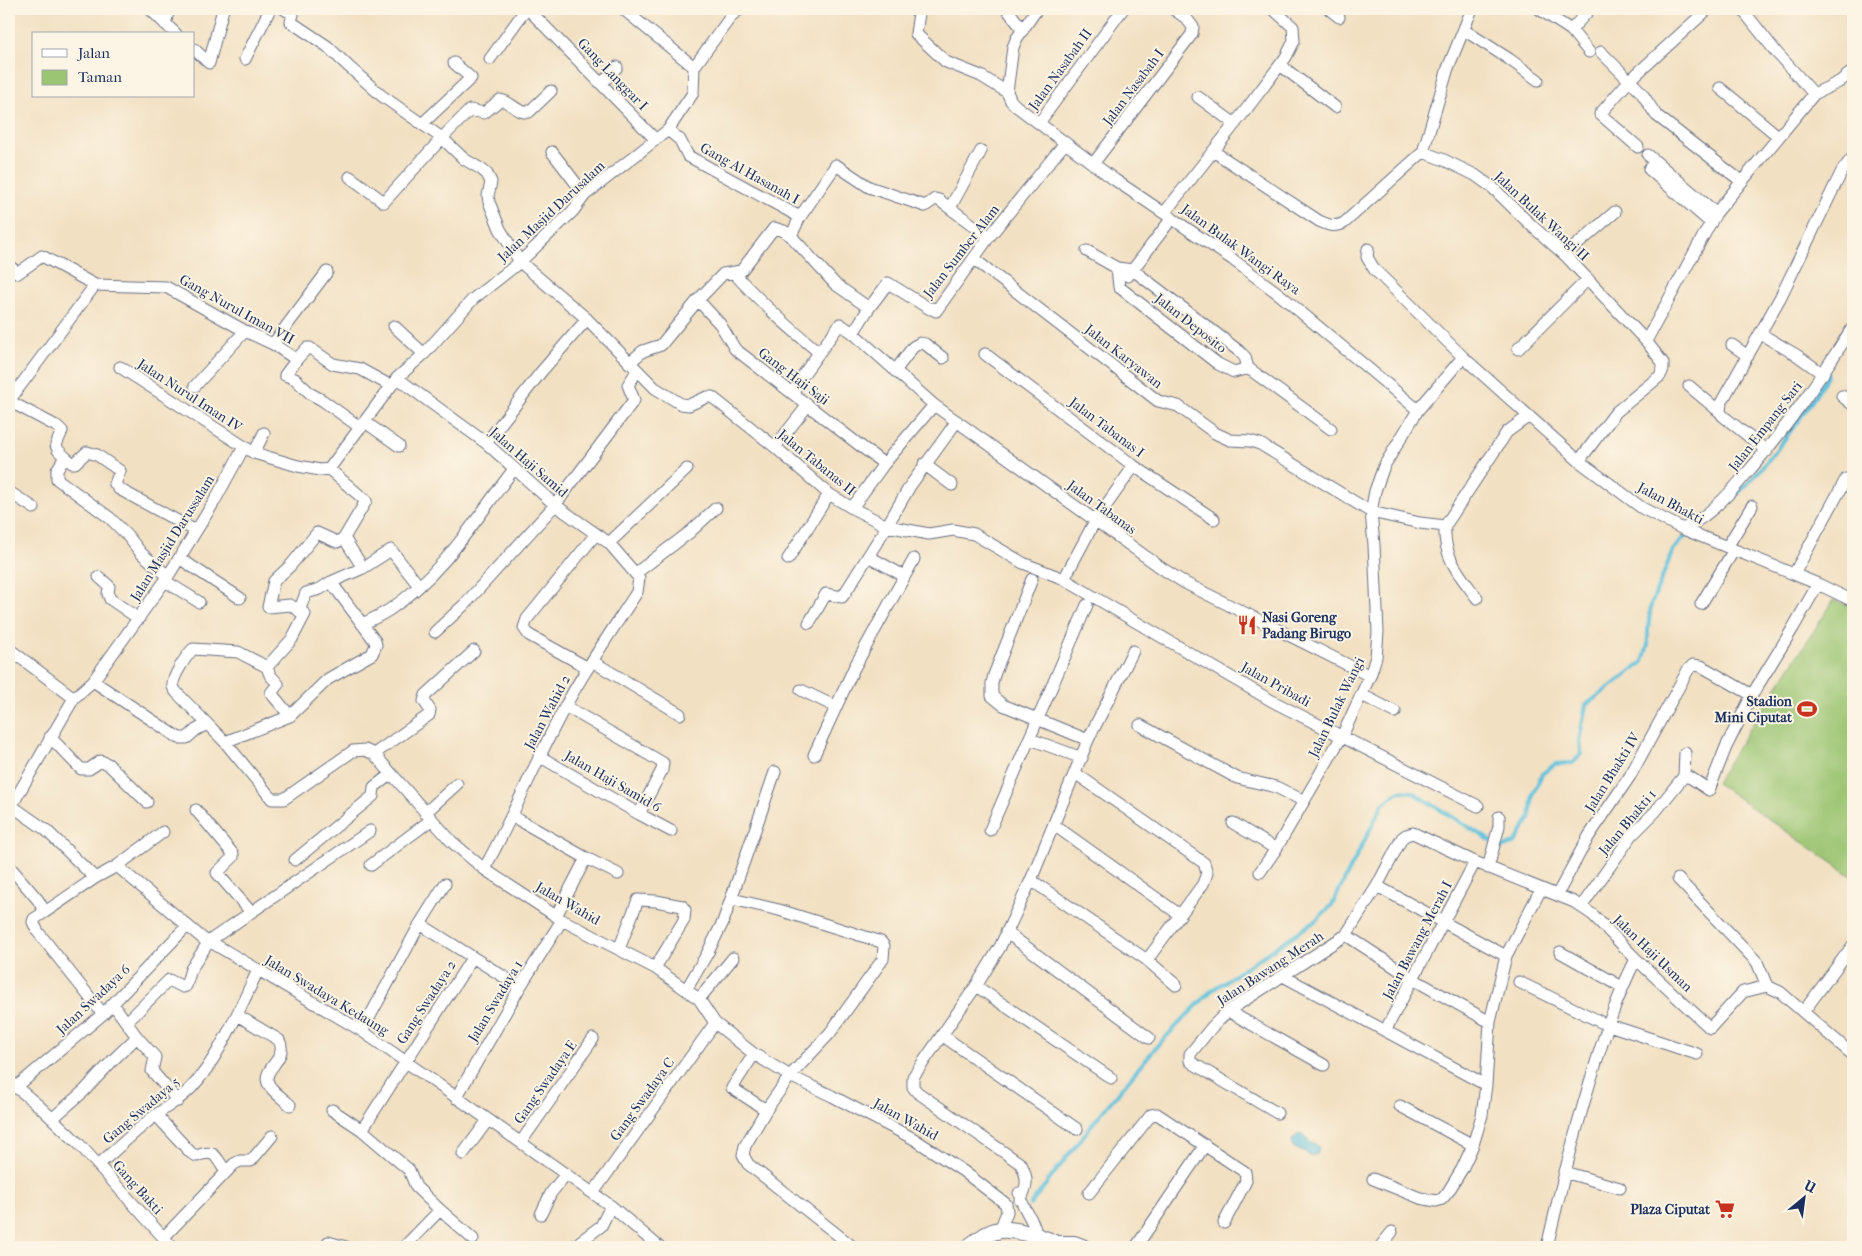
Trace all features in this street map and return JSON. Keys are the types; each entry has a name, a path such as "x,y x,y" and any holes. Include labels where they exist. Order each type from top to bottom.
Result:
{"main road":[{"path":"968,1247 990,1233 1005,1231 1036,1242 1059,1246 1074,1244 1082,1247"}],"street":[{"path":"150,9 174,32"},
{"path":"165,24 170,9"},
{"path":"195,50 209,63 223,9"},
{"path":"245,59 270,9"},
{"path":"284,9 293,14 291,22 327,46 382,96 442,138 464,160 487,174 491,182 488,196 489,202 500,229 520,262 587,319 633,367"},
{"path":"490,60 527,9"},
{"name":"Gang Langgar I","path":"527,9 602,83 655,139"},
{"path":"623,9 694,67 732,11"},
{"name":"Jalan Bulak Wangi Raya","path":"913,9 919,13 916,34 946,62 981,76 1007,92 1012,101 1093,164 1279,294 1418,410"},
{"path":"1007,9 1023,30"},
{"path":"1007,92 1013,47 1037,9"},
{"name":"Jalan Nasabah II","path":"1039,123 1123,9"},
{"name":"Jalan Nasabah I","path":"1093,164 1190,37 1193,27 1186,18 1173,9"},
{"path":"1120,287 1214,151 1280,65 1294,41 1293,27 1273,9"},
{"path":"1329,9 1339,17"},
{"path":"1214,151 1319,221 1332,226 1344,223 1423,152 1448,68 1472,9"},
{"path":"1539,9 1571,30 1629,81 1641,92 1656,114 1742,180"},
{"path":"1571,30 1590,9"},
{"path":"1638,147 1600,114 1629,81 1708,9"},
{"path":"1742,9 1776,52 1814,94"},
{"path":"1464,30 1510,59 1538,80"},
{"path":"422,123 470,78 454,63"},
{"path":"1280,65 1335,106"},
{"path":"602,83 617,67"},
{"name":"Jalan Masjid Darusalam","path":"394,382 424,354 473,299 520,262 573,211 585,195 668,130 693,93 694,67"},
{"path":"1646,341 1713,218 1742,180 1814,94 1839,82 1853,70"},
{"path":"1720,88 1778,136"},
{"path":"350,177 384,202 470,110 484,113 500,100 505,100 521,112 529,112 551,91"},
{"path":"1198,97 1235,124"},
{"name":"Gang Al Hasanah I","path":"668,130 680,140 688,156 800,218"},
{"name":"Jalan Sumber Alam","path":"853,333 888,283 936,311 989,237 1065,143"},
{"path":"950,208 981,151"},
{"path":"552,152 585,195"},
{"name":"Jalan Bulak Wangi II","path":"1423,152 1474,175 1493,188 1565,255 1646,341 1662,363 1663,369 1660,376 1616,412 1578,461"},
{"path":"1720,412 1721,403 1780,298 1842,171 1853,157"},
{"path":"1651,158 1713,218"},
{"path":"791,236 800,218 836,165 869,187 925,206 935,199 989,237"},
{"path":"1565,255 1615,212"},
{"path":"435,632 464,606 555,505 634,400 628,385 633,367 643,351 661,345 698,300 723,274 741,271 774,228 784,231 791,236 835,284 869,308"},
{"name":"Jalan Deposito","path":"1087,250 1117,268 1132,270 1239,351 1245,357 1248,368 1331,429"},
{"name":"Jalan Bhakti","path":"1368,250 1367,257 1374,268 1463,356 1578,461 1642,508 1684,529 1818,584 1853,601"},
{"name":"Gang Nurul Iman VII","path":"9,266 18,273 42,256 95,285 166,287 245,331 273,344 297,359 307,348 310,348 333,364 360,370 394,382"},
{"name":"Jalan Karyawan","path":"974,259 1158,401 1178,406 1215,433 1230,440 1250,440 1260,444 1371,512"},
{"path":"1117,268 1120,287"},
{"path":"273,344 286,325 294,319 327,272"},
{"path":"734,273 757,299 815,349"},
{"path":"1518,349 1588,279"},
{"path":"95,285 9,401 58,427 62,431 56,445 58,450 72,463 75,463 87,452 97,455 120,471 115,484 119,489 196,531"},
{"name":"Jalan Deposito","path":"1120,287 1218,364 1234,372 1248,368"},
{"name":"Gang Haji Saji","path":"698,300 720,324 735,349 884,464"},
{"path":"486,443 541,372 587,319"},
{"name":"Jalan Tabanas","path":"793,392 805,372 840,324 853,333 934,406 1163,569 1185,583 1370,676"},
{"path":"394,326 424,354"},
{"name":"Jalan Empang Sari","path":"1684,529 1693,524 1730,493 1767,451 1823,374 1853,326"},
{"path":"195,386 245,331"},
{"path":"1760,334 1785,348 1823,374"},
{"path":"895,371 913,347 920,343 925,344 943,358"},
{"path":"1732,345 1748,356"},
{"name":"Jalan Tabanas I","path":"985,354 1134,466 1214,519"},
{"name":"Jalan Bulak Wangi","path":"1260,872 1276,849 1342,736 1362,695 1376,657 1378,632 1371,512 1375,490 1384,466 1418,410 1463,356"},
{"path":"297,359 285,375 296,379 311,394 399,446"},
{"name":"Jalan Nurul Iman IV","path":"120,367 249,450"},
{"name":"Jalan Tabanas II","path":"633,367 654,388 681,404 689,405 707,397 712,398 775,447 829,494 887,526 929,534 953,530 974,534 1024,563 1064,579"},
{"path":"330,469 394,382"},
{"name":"Jalan Haji Samid","path":"394,382 486,443 555,505 609,543 636,573"},
{"path":"1689,386 1720,412 1722,416 1767,451"},
{"path":"1842,396 1853,405"},
{"path":"775,447 808,405"},
{"path":"852,508 884,464 934,406"},
{"path":"1477,598 1455,570 1444,539 1444,526 1507,432 1529,416"},
{"path":"809,623 826,594 842,597 845,593 924,464 957,422"},
{"name":"Jalan Masjid Darussalam","path":"10,808 74,698 93,681 139,619 249,450 264,433"},
{"path":"249,450 298,466 320,470 330,469 366,501 344,538 337,542 317,533 291,565 274,581 268,607 290,605 305,614 292,639 267,667"},
{"path":"65,457 58,470 57,479 59,482 110,518 166,578 199,602"},
{"path":"924,464 952,485"},
{"path":"1064,579 1095,521 1134,466"},
{"path":"362,624 390,610 420,586 458,544 514,469"},
{"path":"609,543 687,469"},
{"path":"1794,574 1846,479"},
{"path":"9,492 34,508"},
{"path":"788,559 829,494"},
{"path":"1700,604 1752,506"},
{"path":"636,573 690,532 716,508"},
{"path":"1371,512 1420,523 1444,526"},
{"path":"596,534 527,619 524,628 529,635 590,665 680,714"},
{"path":"344,538 363,568"},
{"path":"299,611 306,593 363,568 390,550 420,586"},
{"path":"868,556 904,576"},
{"path":"179,558 240,598"},
{"path":"814,755 854,668 914,559"},
{"name":"Jalan Wahid 2","path":"484,869 512,816 539,756 566,706 637,592 640,578 636,573"},
{"path":"98,577 109,586 108,594 110,599 139,619"},
{"path":"1032,579 994,674 991,692 995,700 1003,705 1088,740"},
{"name":"Jalan Pribadi","path":"1064,579 1272,701 1478,806"},
{"path":"224,742 290,716 328,679 354,666 374,652 376,644 331,582"},
{"path":"1685,754 1684,776 1691,778 1708,790 1726,746 1752,695 1794,628 1818,584"},
{"path":"990,830 1087,605"},
{"path":"9,649 74,698"},
{"path":"290,716 276,702 271,693 278,684 270,675 267,667 238,652 194,649 188,654 173,682 173,688 224,742 272,799 277,800 284,799 353,751 366,750 374,754 429,714 430,710 424,700 426,695 474,651"},
{"path":"1036,1242 1031,1216 1020,1200 1019,1189 1023,1169 1021,1164 917,1092 913,1087 913,1077 976,986 1000,947 1031,880 1088,740 1133,651"},
{"name":"Jalan Bhakti IV","path":"1557,895 1589,836 1630,776 1688,670 1693,665 1701,666 1752,695"},
{"path":"93,681 179,738 187,738 207,724"},
{"path":"801,690 836,707"},
{"path":"1362,695 1395,712"},
{"path":"566,706 657,759 664,765 639,814"},
{"path":"1140,725 1237,778 1276,786 1304,801"},
{"path":"50,737 81,769 89,769 101,761 105,762 147,802"},
{"path":"1030,739 1082,758"},
{"name":"Jalan Wahid","path":"374,754 428,817 452,842 484,869 559,918 655,968 699,999 715,1023 754,1054 790,1076 914,1139 963,1171 1006,1204 1005,1231"},
{"name":"Jalan Haji Samid 6","path":"539,756 671,831"},
{"path":"686,990 707,954 732,899 775,772"},
{"path":"1075,773 1204,863 1207,873 1203,884 1147,960"},
{"path":"295,860 374,796 374,787 391,774"},
{"name":"Jalan Bhakti 1","path":"1581,907 1632,835 1655,812 1684,776"},
{"path":"371,865 428,817 457,784"},
{"path":"10,808 46,830 95,878"},
{"path":"196,810 233,854 233,857 217,873 251,912"},
{"path":"512,816 618,874"},
{"path":"1488,868 1499,826 1499,817"},
{"path":"1233,823 1276,849"},
{"path":"1054,824 1180,915"},
{"path":"127,1022 170,980 183,987 186,986 191,969 209,942 370,831"},
{"path":"103,1014 38,932 33,922 34,919 95,878 117,866 163,832"},
{"name":"Jalan Haji Usman","path":"1402,838 1413,834 1488,868 1574,902 1593,915 1636,959 1710,1028 1743,992 1767,986"},
{"name":"Jalan Bawang Merah","path":"1277,1113 1190,1060 1189,1056 1192,1050 1228,1011 1346,935 1377,886 1402,838"},
{"name":"Jalan Swadaya 1","path":"456,1098 559,918 586,858"},
{"name":"Jalan Bawang Merah I","path":"1385,1031 1475,862"},
{"path":"9,866 38,900 45,912"},
{"name":"Jalan Swadaya Kedaung","path":"117,866 187,926 209,942 362,1031 611,1206 657,1246"},
{"path":"1678,879 1757,962 1767,986 1780,992 1804,1011 1853,1055"},
{"path":"1031,880 1147,960 1176,984"},
{"path":"362,1031 420,924 446,884"},
{"path":"1377,886 1506,956"},
{"path":"1373,1179 1420,1198 1436,1201 1442,1199 1462,1169 1473,1145 1482,1115 1490,1022 1506,956 1541,889"},
{"path":"732,899 779,910 881,942 884,946 884,959 830,1033 790,1076 766,1110 745,1146 743,1155 744,1160 748,1164 853,1247"},
{"path":"619,949 638,900 682,906 685,915 684,920 655,968"},
{"path":"420,924 520,987"},
{"name":"Jalan Swadaya 6","path":"12,1085 103,1014 187,926"},
{"path":"1006,932 1148,1038"},
{"path":"1346,935 1413,979 1490,1022"},
{"path":"1804,1011 1853,945"},
{"path":"1560,952 1622,987"},
{"name":"Gang Swadaya 2","path":"362,1130 472,958"},
{"path":"699,999 733,958"},
{"path":"1547,1247 1564,1172 1607,1025 1622,987 1636,959"},
{"name":"Gang Swadaya 5","path":"98,1165 156,1114 178,1101 194,1086 210,1064 237,1016 258,970"},
{"path":"1283,976 1486,1085"},
{"path":"1519,982 1607,1025 1697,1054"},
{"path":"976,986 1111,1078"},
{"path":"113,1004 137,1037 155,1057 152,1071 178,1101"},
{"path":"1228,1011 1324,1065"},
{"path":"237,1016 279,1040 282,1045 282,1053 267,1076 267,1081 290,1105"},
{"name":"Gang Swadaya C","path":"593,1193 715,1023"},
{"path":"942,1036 1078,1129"},
{"path":"53,1118 84,1091 137,1037"},
{"name":"Gang Swadaya E","path":"521,1142 593,1039"},
{"path":"754,1054 732,1088 766,1110"},
{"name":"Gang Bakti","path":"12,1085 53,1118 172,1247"},
{"path":"1400,1106 1473,1145"},
{"path":"332,1110 362,1130 409,1170 416,1187 474,1239"},
{"path":"156,1114 191,1153 197,1156 211,1152 226,1172"},
{"path":"1089,1193 1153,1114 1205,1145 1243,1170 1246,1174 1246,1181 1224,1223"},
{"path":"463,1154 488,1120"},
{"path":"164,1238 226,1172 240,1161 251,1161 272,1136"},
{"path":"1136,1247 1205,1145"},
{"path":"1564,1172 1620,1188"},
{"path":"541,1214 551,1193 566,1174"},
{"path":"573,1247 601,1226 611,1206"},
{"path":"404,1247 440,1210"},
{"path":"1380,1247 1392,1232"},
{"path":"328,1242 346,1247"}],"green space":[{"name":"Stadion Mini Ciputat","path":"1834,600 1853,607 1853,877 1716,783"},
{"path":"1853,966 1853,1009 1847,999 1845,988 1847,976"}],"water":[{"path":"1298,1134 1317,1145 1319,1148 1317,1154 1311,1156 1293,1147 1292,1140"}],"waterway":[{"path":"1700,526 1726,505 1760,470 1815,397 1828,374"},
{"path":"1501,848 1515,843 1530,818 1533,794 1542,774 1555,764 1573,763 1581,754 1580,736 1586,705 1643,662 1648,645 1651,605 1673,550 1685,537"},
{"path":"1030,1205 1094,1122 1156,1047 1211,991 1315,921 1332,905 1383,804 1399,791 1412,792 1491,841"},
{"path":"988,1247 998,1238"}],"place":[{"name":"Nasi Goreng Padang Birugo","path":"1247,625"},
{"name":"Stadion Mini Ciputat","path":"1807,709"},
{"name":"Plaza Ciputat","path":"1725,1209"}]}
